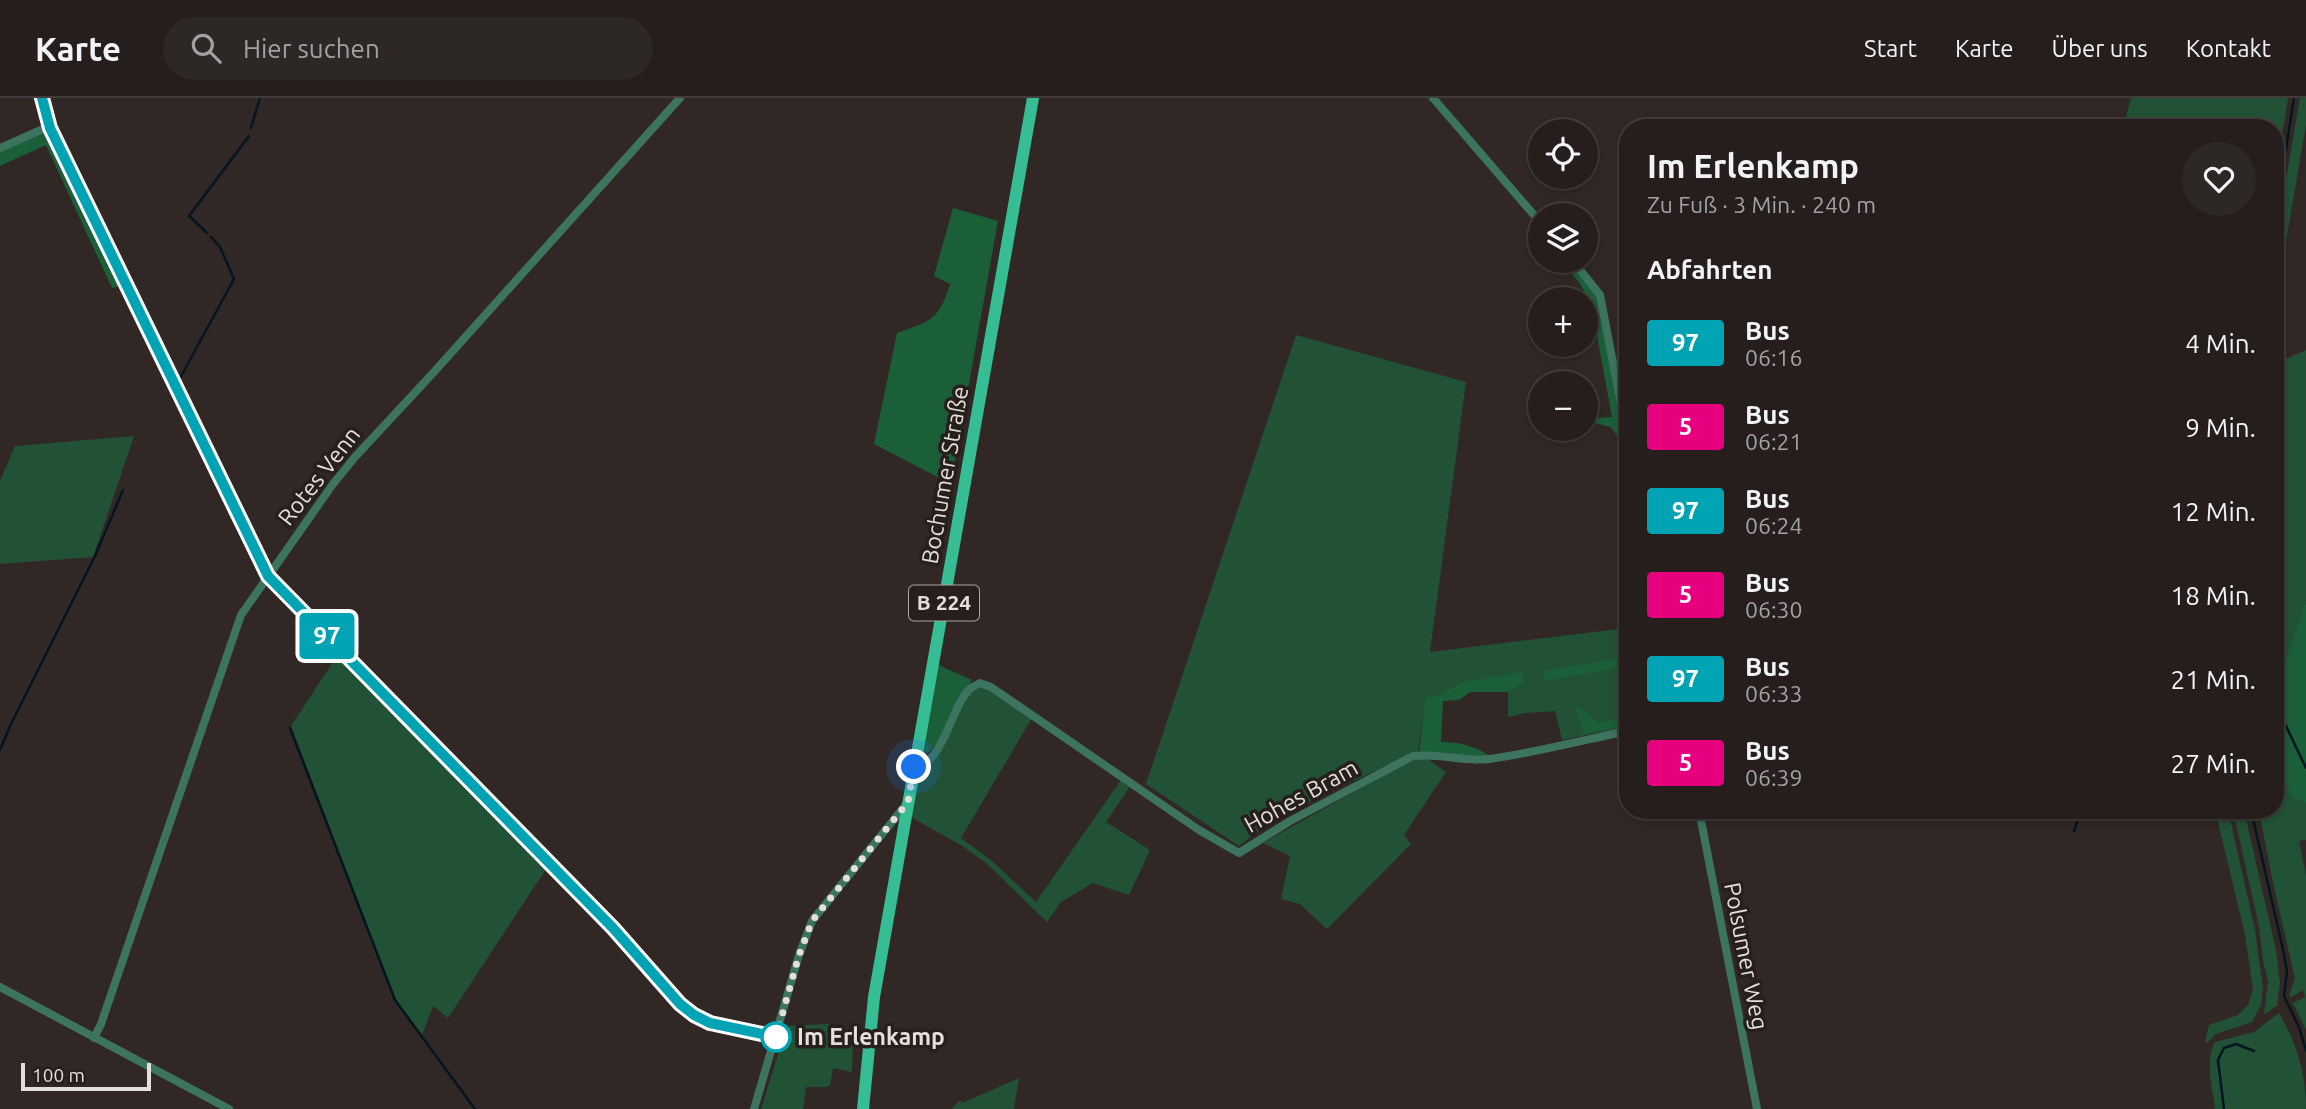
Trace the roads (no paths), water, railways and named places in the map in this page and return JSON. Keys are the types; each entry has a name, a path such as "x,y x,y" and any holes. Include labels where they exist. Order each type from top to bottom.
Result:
{"main road":[{"name":"Bochumer Straße","path":"863,1109 874,997 1033,98"}],"street":[{"path":"42,98 50,128 268,576 613,928 680,1004 710,1023 776,1037"},
{"name":"Rotes Venn","path":"94,1038 242,615 355,457 680,98"},
{"path":"1433,98 1528,208"},
{"path":"0,148 50,128"},
{"path":"1583,273 1600,295 1619,395"},
{"name":"Hohes Bram","path":"914,767 929,759 969,690 980,684 990,687 1199,830 1239,853 1290,821 1413,756 1428,754 1487,759 1619,733"},
{"path":"754,1109 799,955 812,921 908,802"},
{"name":"Polsumer Weg","path":"1701,819 1757,1109"},
{"path":"0,987 229,1109"}],"waterway":[{"path":"251,128 260,98"},
{"path":"2284,161 2294,98"},
{"path":"207,233 189,216 249,136"},
{"path":"179,380 234,279 220,247 211,237"},
{"path":"0,750 95,556 123,490"},
{"path":"2284,722 2306,768"},
{"path":"290,728 395,1000 475,1109"},
{"path":"2074,831 2078,819"},
{"path":"2253,819 2284,954 2287,972 2284,996 2299,1027 2306,1051"},
{"path":"2224,1109 2218,1060 2224,1048 2236,1044 2254,1051"}],"place":[{"name":"Im Erlenkamp","path":"776,1037"}]}
